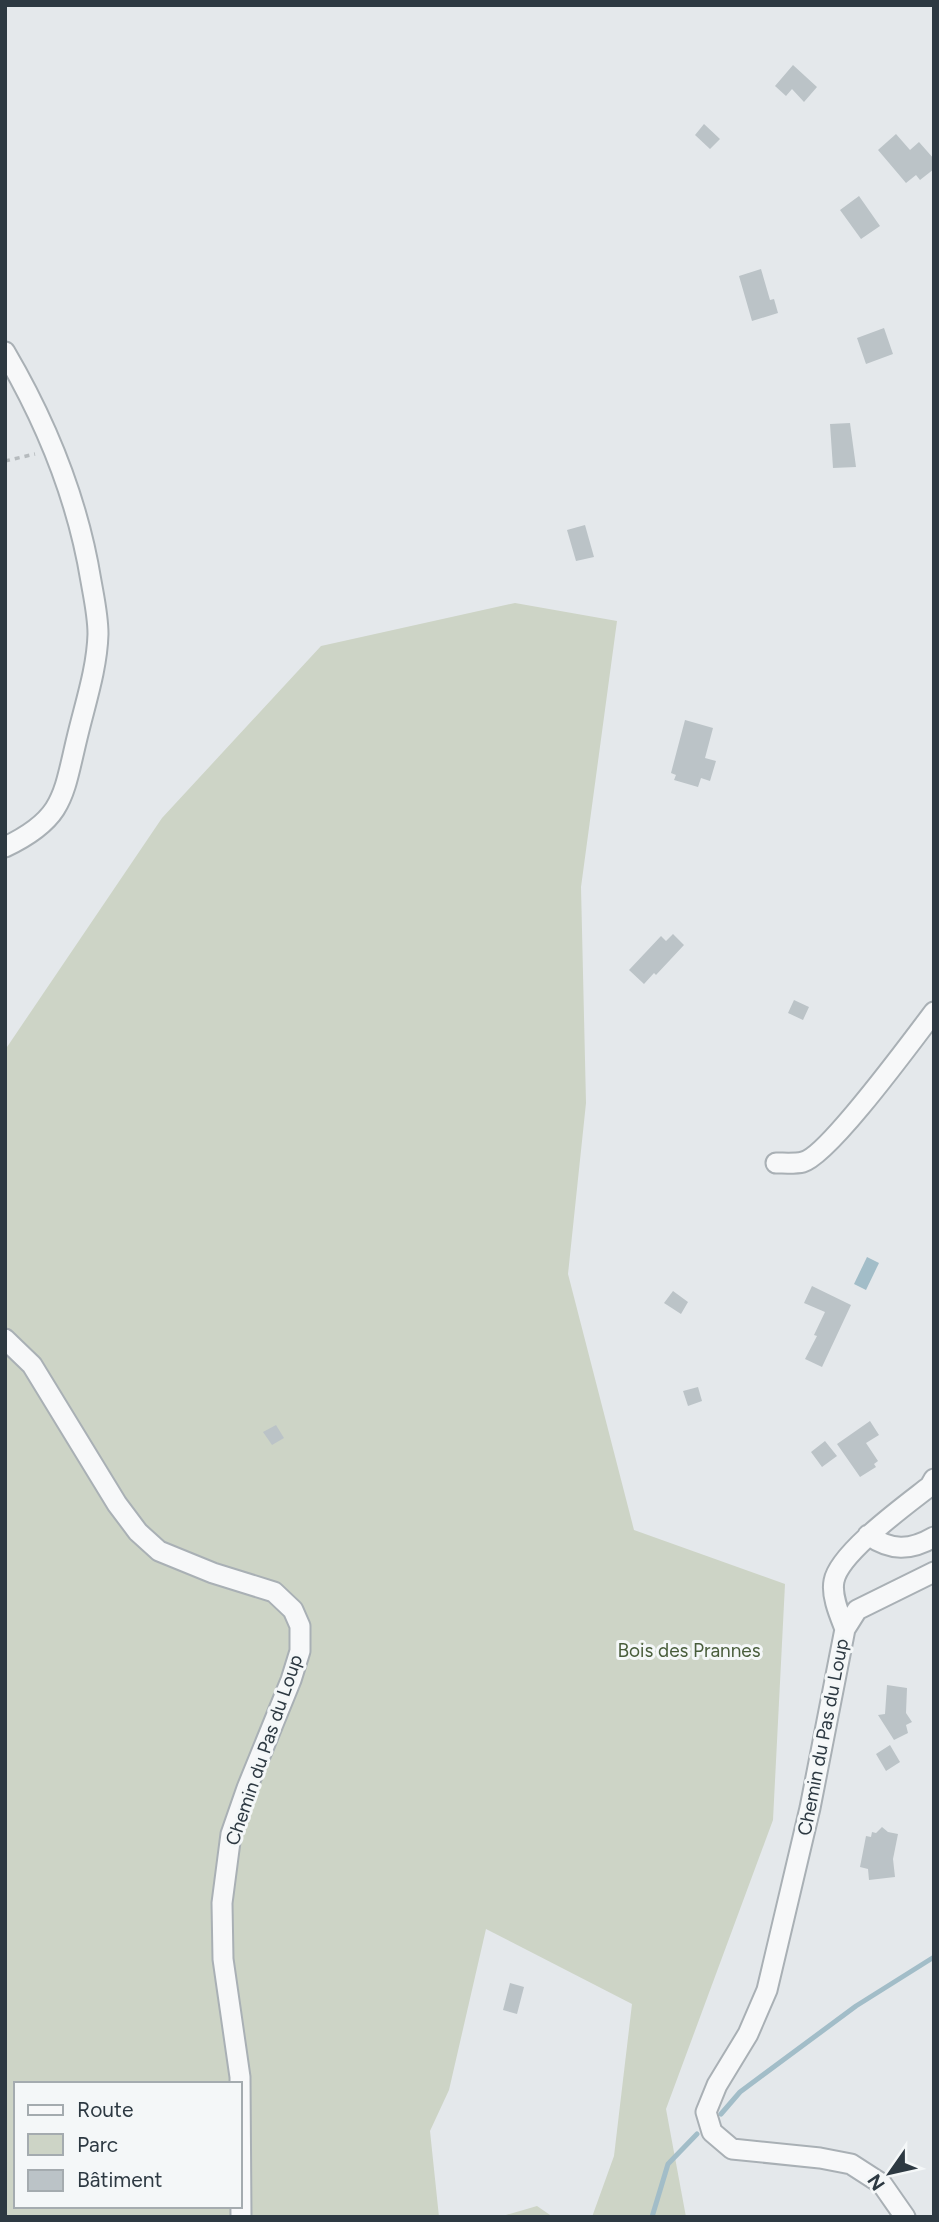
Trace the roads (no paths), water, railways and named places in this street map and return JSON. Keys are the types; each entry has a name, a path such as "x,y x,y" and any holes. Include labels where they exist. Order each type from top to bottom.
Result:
{"street":[{"path":"5,352 22,380 73,504 88,561 98,634 94,667 58,807 43,825 5,847"},
{"path":"776,1163 803,1162 819,1152 889,1073 934,1012"},
{"name":"Chemin du Pas du Loup","path":"5,1339 32,1365 117,1504 138,1532 159,1551 214,1573 274,1592 293,1610 300,1626 300,1651 291,1680 231,1834 222,1903 223,1959 240,2082"},
{"path":"845,1629 836,1601 834,1581 847,1557 868,1535 930,1486 934,1479"},
{"path":"868,1535 891,1548 903,1549 921,1545 934,1537"},
{"name":"Chemin du Pas du Loup","path":"905,2217 882,2184 850,2164 820,2158 732,2149 712,2132 706,2112 717,2085 748,2034 768,1990 810,1808 845,1629 858,1610 934,1572"}],"water":[{"path":"867,1257 879,1263 866,1290 854,1284"}],"waterway":[{"path":"721,2114 740,2092 856,2006 934,1957"},
{"path":"652,2217 668,2164 697,2134"}],"park label":[{"name":"Bois des Prannes","path":"689,1650"}]}
